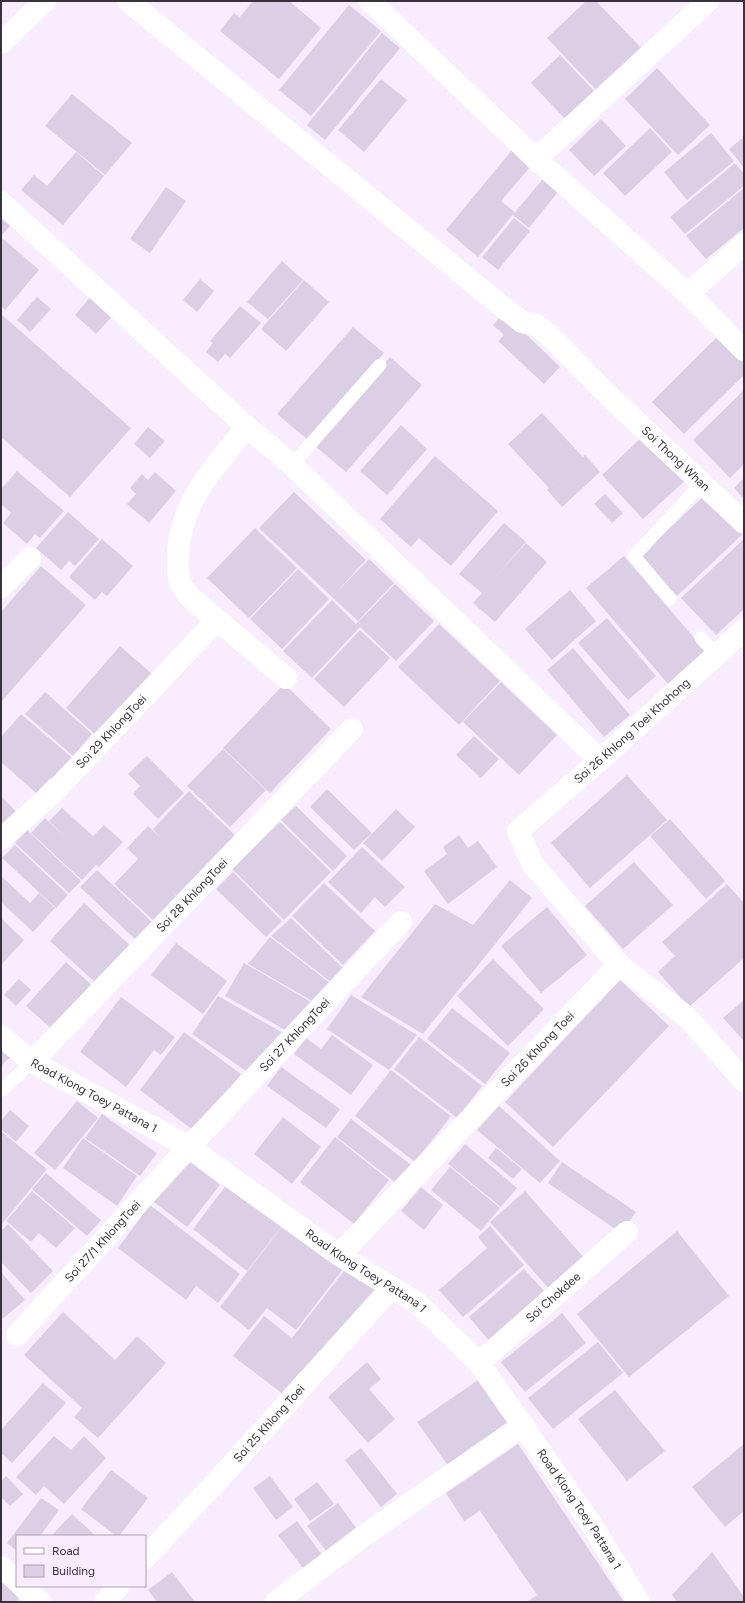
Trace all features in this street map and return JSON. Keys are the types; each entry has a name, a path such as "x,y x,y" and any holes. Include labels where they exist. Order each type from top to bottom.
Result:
{"street":[{"path":"1,43 45,1"},
{"name":"Soi Thong Whan","path":"128,1 504,308 522,322 536,325 550,336 608,394 744,523"},
{"path":"370,1 536,159 688,294 744,350"},
{"path":"536,159 708,1"},
{"path":"1,202 247,427 292,465 600,760"},
{"path":"688,294 744,244"},
{"path":"247,427 208,473 196,493 182,526 178,548 177,569 180,582 190,597 286,678"},
{"path":"1,588 30,558"},
{"name":"Soi 29 KhlongToei","path":"1,839 55,791 217,620"},
{"name":"Soi 26 Khlong Toei Khohong","path":"619,965 533,865 518,831 600,760 744,630"},
{"name":"Soi 28 KhlongToei","path":"32,1062 352,729"},
{"name":"Soi 27 KhlongToei","path":"189,1147 401,922"},
{"path":"619,965 687,1017 744,1081"},
{"name":"Soi 26 Khlong Toei","path":"339,1255 619,965"},
{"name":"Road Klong Toey Pattana 1","path":"1,1036 32,1062 189,1147 339,1255 417,1303 479,1363 590,1524 639,1602"},
{"name":"Soi 27/1 KhlongToei","path":"17,1335 189,1147"},
{"name":"Soi Chokdee","path":"479,1363 627,1232"},
{"name":"Soi 25 Khlong Toei","path":"146,1557 229,1468 392,1287"},
{"path":"276,1602 366,1534 523,1425"},
{"path":"1,1566 16,1580"},
{"path":"23,1587 40,1602"},
{"path":"105,1602 119,1587"}],"lane":[{"path":"292,465 380,365"},
{"path":"670,599 634,556 702,483"},
{"path":"701,638 717,654"},
{"path":"1,1091 32,1062"}],"building":[{"path":"253,1 289,1 321,28 279,79 220,31 234,13 240,17"},
{"path":"586,1 596,1 646,53 601,95 547,38"},
{"path":"349,5 381,31 311,116 279,90"},
{"path":"382,33 400,48 325,140 307,125"},
{"path":"560,55 599,96 570,124 531,83"},
{"path":"657,68 710,125 678,155 625,99"},
{"path":"381,79 407,100 364,152 338,130"},
{"path":"72,94 132,143 105,175 45,126"},
{"path":"601,119 626,146 594,176 569,150"},
{"path":"650,128 672,152 625,196 603,173"},
{"path":"711,133 734,161 687,200 664,172"},
{"path":"744,137 744,168 729,149"},
{"path":"512,150 531,166 501,201 515,212 478,257 446,230"},
{"path":"76,152 104,176 63,225 21,190 34,175 47,186"},
{"path":"735,163 744,174 744,186 685,234 670,217"},
{"path":"546,175 561,188 529,228 513,215"},
{"path":"166,187 186,201 150,253 130,239"},
{"path":"744,188 744,228 706,259 686,236"},
{"path":"1,218 10,226 1,236"},
{"path":"514,218 530,231 498,270 482,257"},
{"path":"1,237 39,270 5,310 1,306"},
{"path":"282,261 303,280 268,319 247,302"},
{"path":"200,279 214,291 197,312 183,300"},
{"path":"304,280 329,302 286,351 261,329"},
{"path":"93,294 115,313 96,334 75,315"},
{"path":"37,297 51,309 30,332 17,320"},
{"path":"240,306 261,323 230,358 225,354 218,362 206,352 213,343 210,341"},
{"path":"504,313 560,367 544,384 498,341 504,335 493,325"},
{"path":"1,314 131,428 70,497 1,437"},
{"path":"353,327 384,353 308,440 277,414"},
{"path":"718,336 744,363 744,375 684,434 652,402"},
{"path":"390,357 422,385 346,472 314,445"},
{"path":"744,390 744,464 730,478 693,440"},
{"path":"542,413 583,457 585,455 600,472 562,507 547,490 580,460 549,488 508,444"},
{"path":"401,425 427,449 387,495 360,471"},
{"path":"148,427 165,441 150,458 134,444"},
{"path":"647,432 689,477 643,519 602,475"},
{"path":"435,456 498,511 451,566 419,538 411,547 380,519"},
{"path":"17,471 64,511 40,538 35,534 27,544 3,523 11,513 1,504 1,489"},
{"path":"155,472 176,491 149,523 127,504 136,494 130,488 142,474 148,480"},
{"path":"744,478 744,499 734,488"},
{"path":"294,492 366,560 332,597 259,528"},
{"path":"707,493 744,533 677,596 640,556"},
{"path":"605,494 623,513 612,523 594,504"},
{"path":"68,512 99,539 75,566 69,561 61,570 36,548"},
{"path":"504,523 526,542 489,584 526,543 547,562 495,622 473,603 482,593 459,574"},
{"path":"255,528 297,568 249,618 207,578"},
{"path":"102,539 133,566 107,596 102,592 95,600 69,577"},
{"path":"744,539 744,609 716,635 681,598"},
{"path":"624,556 707,653 669,685 586,588"},
{"path":"369,559 394,583 358,621 332,597"},
{"path":"41,566 86,605 1,702 1,612"},
{"path":"298,569 329,599 282,649 250,619"},
{"path":"395,584 434,621 396,661 360,627 312,678 283,651 332,600 356,624"},
{"path":"570,590 596,621 552,660 525,629"},
{"path":"607,618 656,676 628,700 578,643"},
{"path":"439,624 500,681 459,725 398,667"},
{"path":"360,630 390,658 344,707 314,679"},
{"path":"120,646 152,674 97,736 66,708"},
{"path":"573,648 630,715 604,737 547,670"},
{"path":"501,682 557,735 519,775 463,722"},
{"path":"284,684 331,729 270,793 223,748"},
{"path":"45,692 92,734 73,756 25,714"},
{"path":"21,714 77,762 57,785 50,778 36,793 1,762 1,737"},
{"path":"474,736 499,759 481,778 456,755"},
{"path":"223,749 266,790 230,827 187,786"},
{"path":"147,756 184,793 158,819 133,794 140,786 128,774"},
{"path":"627,775 667,820 590,888 551,843"},
{"path":"327,789 372,833 354,850 310,807"},
{"path":"189,791 242,842 179,898 171,890 177,897 154,921 114,884 138,859 127,848 148,826 161,838 153,829"},
{"path":"1,796 17,813 1,828"},
{"path":"296,806 347,856 333,871 281,820"},
{"path":"62,808 93,836 104,825 123,842 99,867 96,865 82,880 31,833 45,818 65,837 49,821"},
{"path":"396,809 415,827 382,861 363,843"},
{"path":"670,819 725,881 706,899 650,836"},
{"path":"280,822 331,872 284,920 232,869"},
{"path":"27,830 81,881 69,893 15,843"},
{"path":"459,835 468,848 478,841 497,867 448,904 424,871 447,854 443,847"},
{"path":"15,845 68,895 56,908 2,858"},
{"path":"362,847 405,887 385,907 375,897 361,913 328,882"},
{"path":"634,862 673,905 623,949 585,906"},
{"path":"97,870 153,923 136,940 80,887"},
{"path":"233,872 282,921 266,937 216,889"},
{"path":"1,876 30,903 39,893 55,908 33,932 1,902"},
{"path":"510,880 532,898 423,1034 361,997 435,904 473,925"},
{"path":"324,883 375,931 343,965 292,916"},
{"path":"727,884 744,903 744,958 689,1007 658,972 675,956 662,942"},
{"path":"84,903 135,950 100,987 50,941"},
{"path":"547,907 587,955 541,993 501,946"},
{"path":"1,918 24,940 1,965"},
{"path":"291,918 343,968 331,982 271,936"},
{"path":"270,937 330,983 312,1001 248,964"},
{"path":"176,943 227,981 203,1014 151,975"},
{"path":"493,959 544,1009 508,1046 457,996"},
{"path":"66,962 95,988 55,1032 26,1006"},
{"path":"244,963 313,1003 287,1031 225,996"},
{"path":"19,979 31,990 16,1006 4,995"},
{"path":"620,980 669,1026 553,1147 505,1102"},
{"path":"351,995 417,1035 389,1070 327,1029"},
{"path":"218,996 285,1034 249,1073 192,1034"},
{"path":"121,997 175,1037 161,1055 154,1050 126,1087 80,1052"},
{"path":"744,1000 744,1041 723,1018"},
{"path":"452,1008 510,1053 485,1084 427,1039"},
{"path":"184,1032 241,1074 197,1133 140,1090"},
{"path":"332,1035 373,1065 351,1095 294,1054 306,1038 321,1049"},
{"path":"419,1037 482,1086 457,1118 394,1069"},
{"path":"1,1043 13,1054 1,1066"},
{"path":"281,1067 340,1109 326,1128 267,1086"},
{"path":"391,1070 451,1116 415,1162 355,1116"},
{"path":"77,1101 98,1118 55,1170 34,1153"},
{"path":"499,1106 560,1161 540,1183 477,1130"},
{"path":"10,1110 29,1126 16,1142 1,1129 1,1121"},
{"path":"102,1114 157,1153 140,1176 85,1138"},
{"path":"283,1117 321,1147 292,1184 254,1154"},
{"path":"351,1119 411,1165 396,1183 337,1137"},
{"path":"2,1132 47,1169 1,1225 1,1133"},
{"path":"335,1137 389,1180 354,1224 300,1182"},
{"path":"83,1138 137,1176 117,1206 63,1168"},
{"path":"465,1144 517,1188 501,1207 448,1164"},
{"path":"496,1148 522,1169 513,1179 488,1158"},
{"path":"184,1157 220,1185 187,1227 151,1200"},
{"path":"562,1162 636,1212 621,1233 548,1183"},
{"path":"450,1167 500,1208 481,1231 431,1190"},
{"path":"46,1173 101,1220 87,1236 32,1189"},
{"path":"227,1184 282,1226 247,1271 193,1229"},
{"path":"421,1187 443,1205 424,1230 401,1211"},
{"path":"32,1191 75,1228 56,1248 39,1233 31,1242 6,1221"},
{"path":"525,1191 586,1260 551,1291 490,1222"},
{"path":"150,1205 240,1274 218,1303 196,1286 186,1300 118,1248"},
{"path":"8,1224 53,1271 31,1293 1,1262 1,1231"},
{"path":"284,1224 343,1269 296,1330 267,1308 249,1330 220,1307"},
{"path":"490,1226 524,1265 463,1317 439,1290 487,1248 478,1237"},
{"path":"677,1231 729,1296 629,1377 577,1314"},
{"path":"347,1267 377,1289 307,1379 299,1373 283,1394 233,1356 264,1316 292,1338"},
{"path":"524,1269 547,1294 491,1343 469,1317"},
{"path":"1,1272 25,1300 1,1320"},
{"path":"63,1312 115,1360 137,1336 166,1363 98,1438 74,1417 82,1408 24,1355"},
{"path":"562,1313 586,1343 525,1392 501,1362"},
{"path":"598,1342 623,1373 553,1429 528,1398"},
{"path":"367,1362 381,1379 369,1389 395,1419 368,1443 328,1397"},
{"path":"481,1378 513,1423 449,1467 417,1422"},
{"path":"43,1383 66,1403 12,1463 1,1453 1,1430"},
{"path":"615,1390 665,1451 627,1481 578,1419"},
{"path":"54,1436 71,1450 84,1436 106,1458 64,1504 44,1486 36,1495 16,1477"},
{"path":"518,1444 624,1602 527,1602 537,1595 480,1511 464,1521 446,1493"},
{"path":"744,1444 744,1511 725,1527 692,1487"},
{"path":"361,1448 397,1494 381,1507 345,1460"},
{"path":"111,1470 148,1498 120,1535 115,1535 81,1509"},
{"path":"6,1476 23,1494 10,1506 1,1497 1,1481"},
{"path":"270,1476 293,1507 276,1520 253,1488"},
{"path":"317,1482 334,1504 310,1521 294,1499"},
{"path":"41,1498 59,1510 41,1535 16,1535 16,1550 7,1543"},
{"path":"338,1503 357,1529 327,1552 307,1526"},
{"path":"72,1514 95,1535 52,1535"},
{"path":"297,1521 322,1555 303,1568 278,1535"},
{"path":"712,1552 744,1597 744,1602 677,1602 672,1595"},
{"path":"172,1572 195,1602 157,1602 148,1590"},
{"path":"1,1577 19,1599 15,1602 1,1602"}]}
